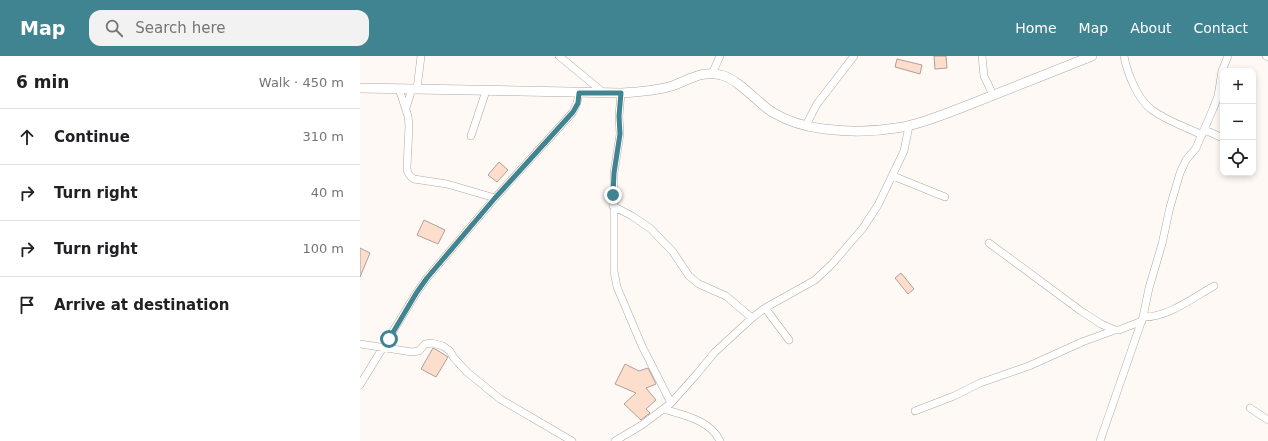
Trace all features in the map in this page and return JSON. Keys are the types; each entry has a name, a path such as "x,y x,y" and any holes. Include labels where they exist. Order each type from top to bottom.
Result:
{"main road":[{"path":"360,88 621,93 646,92 673,86 687,79 704,74 712,74 722,75 772,112 784,118 822,129 874,132 909,126 1092,56"}],"street":[{"path":"406,109 414,89 422,56"},
{"path":"559,56 604,93"},
{"path":"712,74 720,56"},
{"path":"806,125 817,104 854,56"},
{"path":"982,56 984,76 992,95"},
{"path":"1124,56 1129,75 1148,106 1158,114 1203,133 1220,137"},
{"path":"1100,441 1143,319 1149,288 1180,173 1186,160 1196,148 1203,133 1218,96 1222,70 1228,56"},
{"path":"399,89 406,109 409,126 407,172 410,176 414,179 447,184 495,198"},
{"path":"471,136 486,91"},
{"path":"360,385 427,278 495,198 573,112 578,103 579,93"},
{"path":"621,93 619,116 620,134 614,173 614,271 617,287 642,346 671,403"},
{"path":"615,441 642,425 671,403 715,352 752,318 765,308 815,280 832,264 863,228 878,205 904,151 909,126"},
{"path":"893,176 945,197"},
{"path":"613,206 632,216 651,229 673,252 689,276 699,284 726,296 752,318"},
{"path":"990,243 1082,311 1101,324 1115,330"},
{"path":"915,411 980,384 1029,366 1082,342 1115,330 1119,330 1143,319 1156,317 1170,311 1214,286"},
{"path":"765,308 789,340"},
{"path":"360,344 412,352 418,351 425,344 432,343 443,346 450,351 454,358 467,372 500,399 572,441"},
{"path":"1250,408 1268,420"},
{"path":"663,409 701,422 716,433 720,441"}],"building":[{"path":"934,56 946,56 947,68 935,69"},
{"path":"897,59 922,65 920,74 895,67"},
{"path":"499,162 508,170 497,182 488,175"},
{"path":"424,220 445,230 438,244 417,235"},
{"path":"360,248 370,253 360,277"},
{"path":"901,273 914,289 908,294 895,278"},
{"path":"433,348 448,357 436,377 421,369"},
{"path":"625,364 639,371 648,368 656,384 646,388 656,400 646,409 650,413 641,420 624,404 636,393 615,384"}],"route":[{"path":"389,339 427,278 495,198 573,112 578,103 579,93 621,93 619,116 620,134 614,173 613,195"}]}
